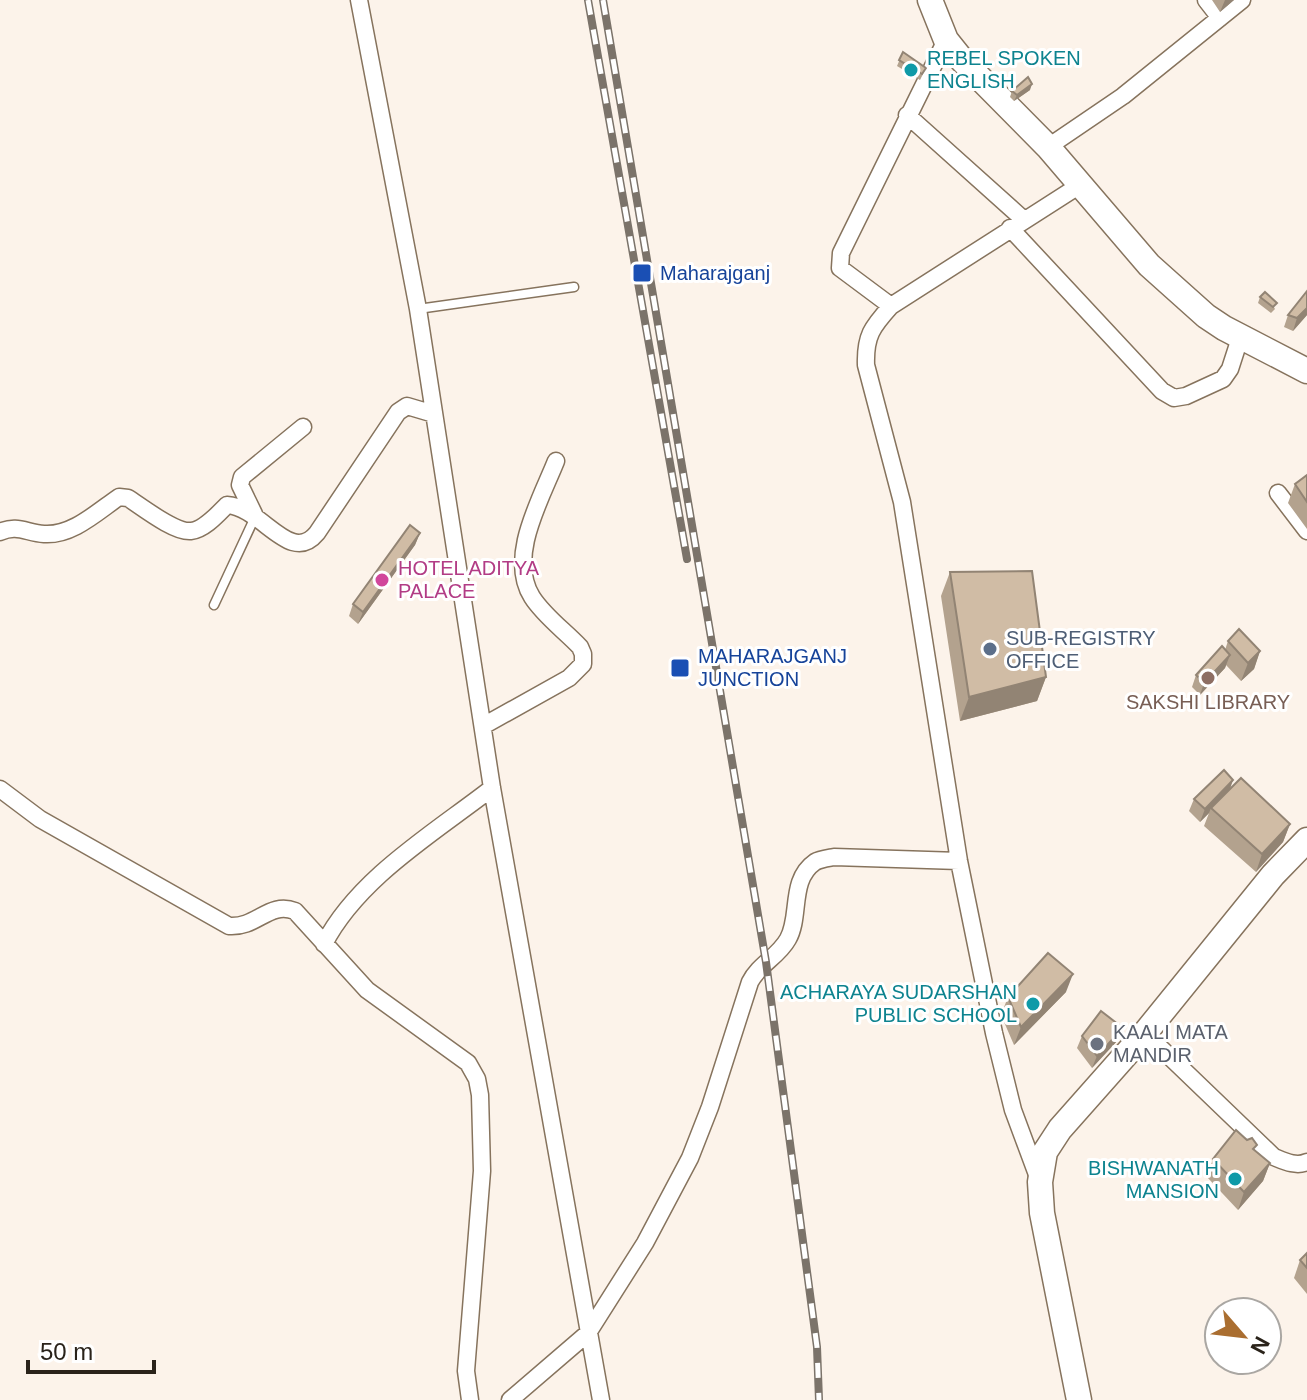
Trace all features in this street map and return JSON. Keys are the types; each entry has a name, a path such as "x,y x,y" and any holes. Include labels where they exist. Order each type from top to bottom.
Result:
{"street":[{"path":"359,0 418,309 492,788 601,1400"},
{"path":"930,0 946,40 962,60 1048,147 1149,265 1206,316 1240,338 1307,371"},
{"path":"1206,0 1220,18"},
{"path":"1048,147 1123,96 1242,0"},
{"path":"891,306 840,268 841,253 946,40"},
{"path":"907,115 1017,224 1162,391 1174,398 1186,396 1223,379 1230,369 1240,338"},
{"path":"1040,1182 1003,1074 959,861 902,502 866,365 865,343 876,322 891,306 1080,185"},
{"path":"0,532 14,527 42,534 57,533 85,520 119,497 128,498 181,530 191,531 200,528 227,505 235,506 255,516 292,543 300,545 310,541 398,412 407,406 434,414"},
{"path":"255,516 240,485 242,477 303,427"},
{"path":"483,726 569,678 583,664 580,647 532,596 524,570 528,534 556,461"},
{"path":"1278,493 1307,531"},
{"path":"324,944 346,908 366,887 492,788"},
{"path":"0,789 40,819 229,926 250,924 272,910 285,907 295,911 367,990 468,1063 477,1079 482,1171 466,1371 470,1400"},
{"path":"1079,1400 1042,1213 1040,1182 1045,1152 1060,1129 1145,1033 1273,875 1307,840"},
{"path":"510,1400 588,1333 645,1243 690,1158 710,1107 750,982 756,970 789,938 794,923 796,897 815,862 834,857 959,861"},
{"path":"1145,1033 1274,1157 1287,1163 1307,1162"}],"lane":[{"path":"418,309 574,287"},
{"path":"214,605 255,516"}],"building":[{"path":"903,52 926,68 922,74 899,60"},
{"path":"1028,77 1032,84 1017,95 1012,91"},
{"path":"1307,291 1307,308 1297,318 1288,315"},
{"path":"1265,292 1277,303 1273,307 1260,297"},
{"path":"1307,475 1307,502 1295,484"},
{"name":"HOTEL ADITYA PALACE","path":"410,525 420,533 363,612 353,604"},
{"name":"SUB-REGISTRY OFFICE","path":"1032,571 1046,677 969,697 950,572"},
{"path":"1239,629 1260,651 1248,663 1228,641"},
{"path":"1222,646 1230,655 1204,683 1196,675"},
{"path":"1224,770 1233,780 1205,809 1194,799"},
{"path":"1241,778 1290,824 1262,854 1211,808"},
{"path":"1048,953 1073,974 1021,1027 1008,997"},
{"path":"1101,1011 1123,1028 1097,1056 1082,1036"},
{"path":"1236,1130 1247,1140 1252,1138 1257,1145 1253,1149 1270,1163 1244,1192 1213,1159"},
{"path":"1307,1253 1307,1268 1300,1260"}],"railway":[{"path":"588,0 687,559"},
{"path":"603,0 766,962 817,1347 819,1400"}],"place":[{"name":"REBEL SPOKEN ENGLISH","path":"911,70"},
{"name":"Maharajganj","path":"642,273"},
{"name":"HOTEL ADITYA PALACE","path":"382,580"},
{"name":"SUB-REGISTRY OFFICE","path":"990,649"},
{"name":"MAHARAJGANJ JUNCTION","path":"680,668"},
{"name":"SAKSHI LIBRARY","path":"1208,678"},
{"name":"ACHARAYA SUDARSHAN PUBLIC SCHOOL","path":"1033,1004"},
{"name":"KAALI MATA MANDIR","path":"1097,1044"},
{"name":"BISHWANATH MANSION","path":"1235,1179"}]}
